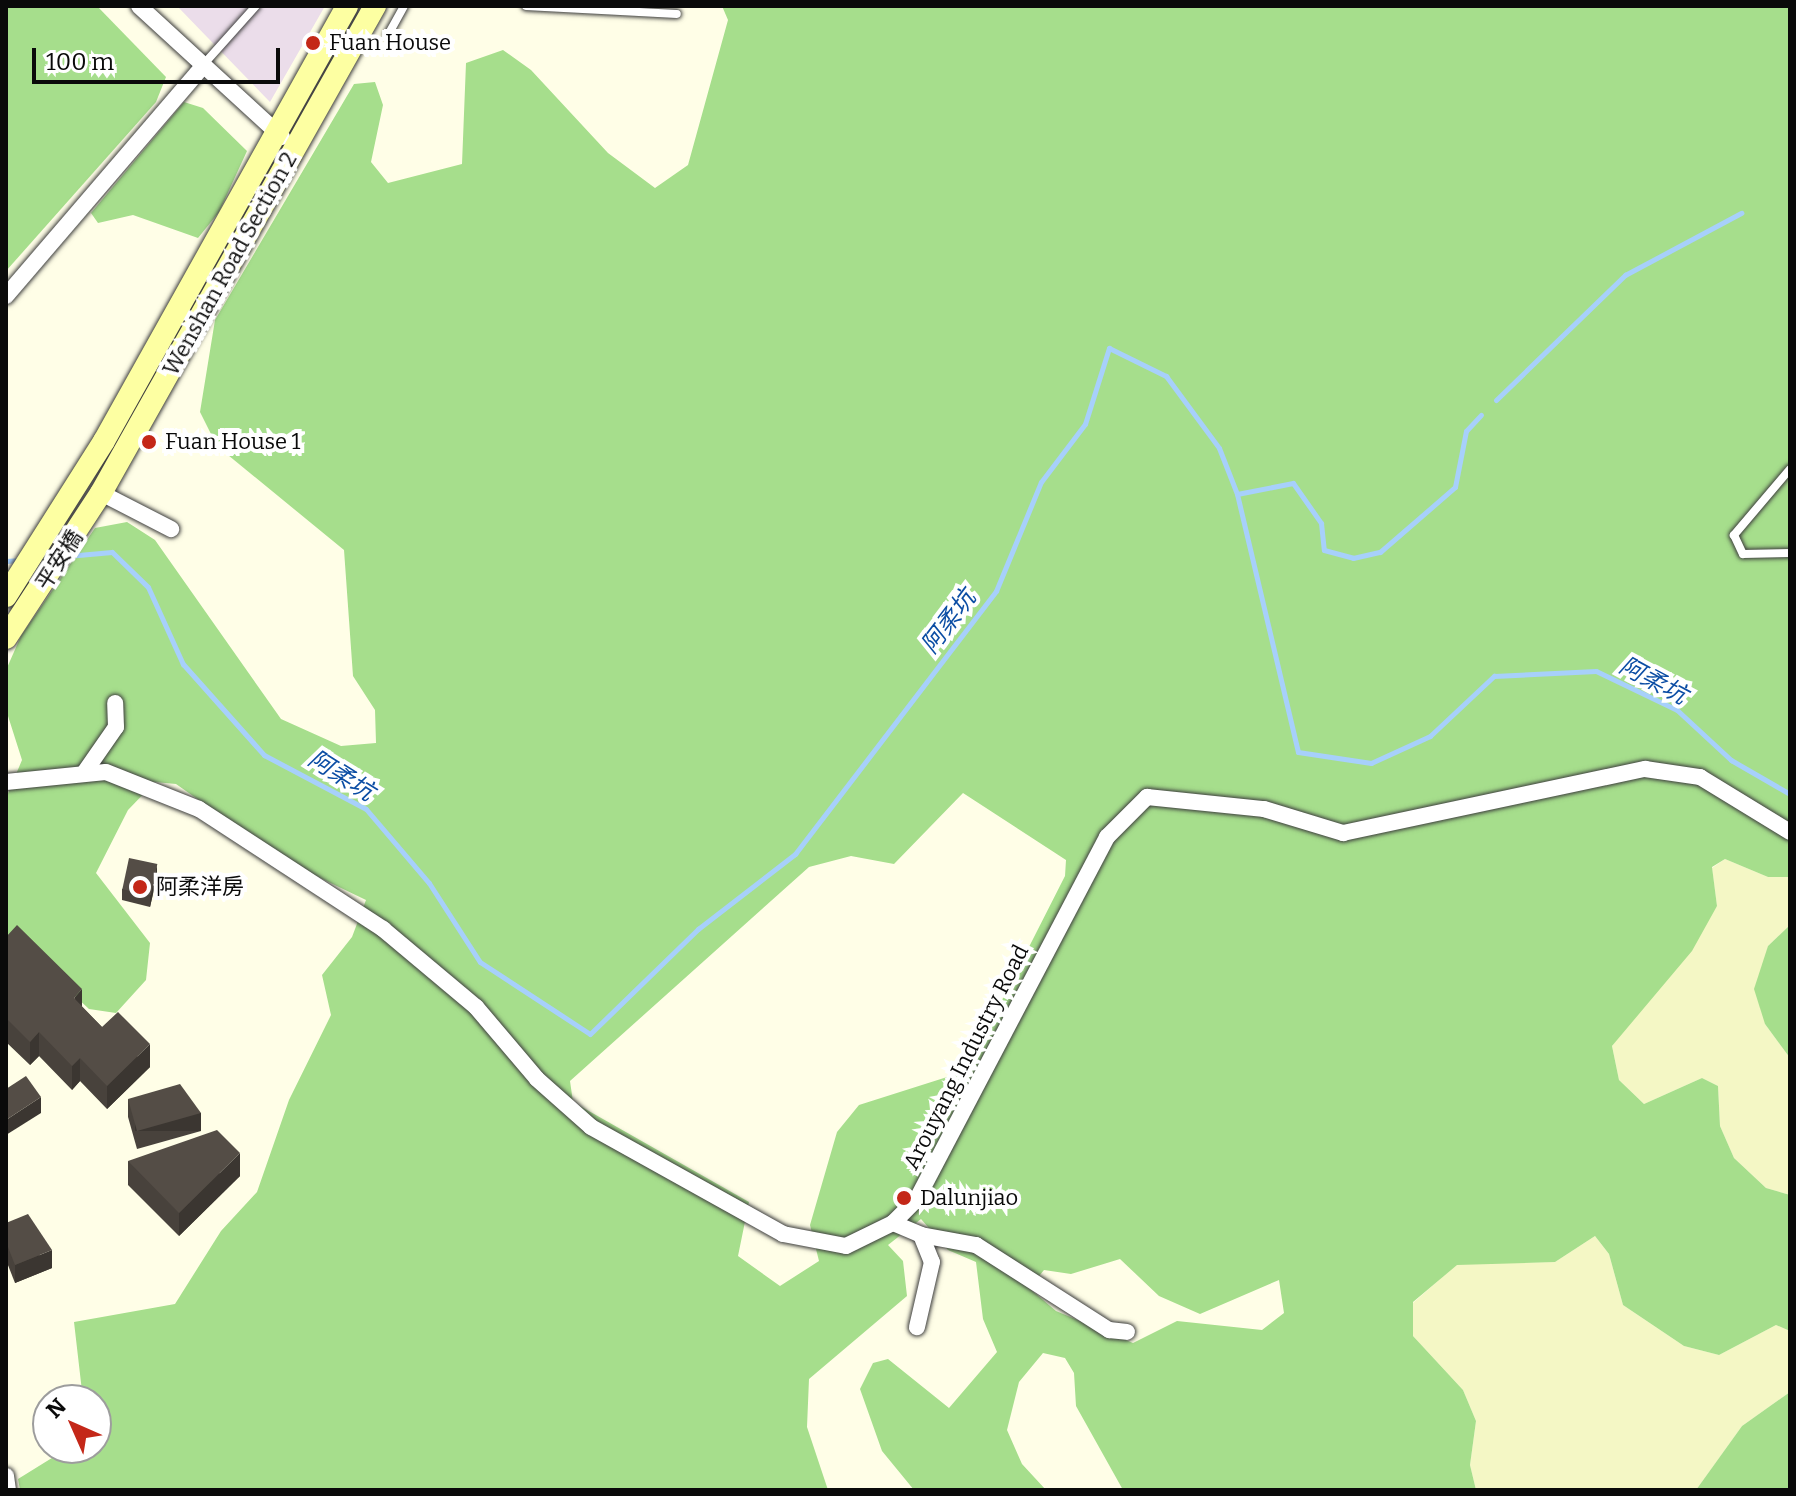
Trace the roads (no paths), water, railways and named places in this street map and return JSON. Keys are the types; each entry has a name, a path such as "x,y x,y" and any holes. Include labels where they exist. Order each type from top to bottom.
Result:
{"main road":[{"name":"Wenshan Road Section 2","path":"62,511 347,6"},
{"name":"Wenshan Road Section 2","path":"84,521 375,6"},
{"name":"平安橋","path":"6,596 62,511"},
{"name":"平安橋","path":"6,638 84,521"}],"street":[{"path":"139,6 275,133 297,146"},
{"path":"6,296 203,66"},
{"path":"101,493 171,529"},
{"path":"84,773 116,727 115,703"},
{"name":"Arouyang Industry Road","path":"6,782 106,772 199,809 285,872 362,914 476,1007 558,1101 652,1163 813,1244 846,1246 893,1223 917,1199 1107,837 1147,797 1264,809 1343,833 1645,769 1700,777 1790,832"},
{"path":"893,1223 921,1235 976,1245 1109,1330 1127,1332"},
{"path":"917,1327 932,1280 921,1235"},
{"path":"6,1476 8,1490"}],"lane":[{"path":"203,66 256,6"},
{"path":"388,35 404,6"},
{"path":"526,6 677,14"},
{"path":"1790,469 1734,535 1743,554 1790,553"}],"waterway":[{"path":"1496,400 1625,275 1741,213"},
{"name":"阿柔坑","path":"67,556 112,552 148,587 183,664 264,755 366,809 429,883 480,962 590,1034 698,929 795,854 996,591 1041,482 1085,424 1109,348 1166,376 1219,448 1237,494 1298,752 1371,763 1430,736 1494,676 1596,671 1677,710 1731,760 1790,794"},
{"path":"1237,494 1293,483 1321,523 1324,550 1353,558 1380,552 1455,487 1466,431 1481,415"},
{"name":"阿柔坑","path":"6,561 21,560"}],"place":[{"name":"Fuan House","path":"313,43"},
{"name":"Fuan House 1","path":"149,442"},
{"name":"阿柔洋房","path":"140,887"},
{"name":"Dalunjiao","path":"904,1198"}]}
